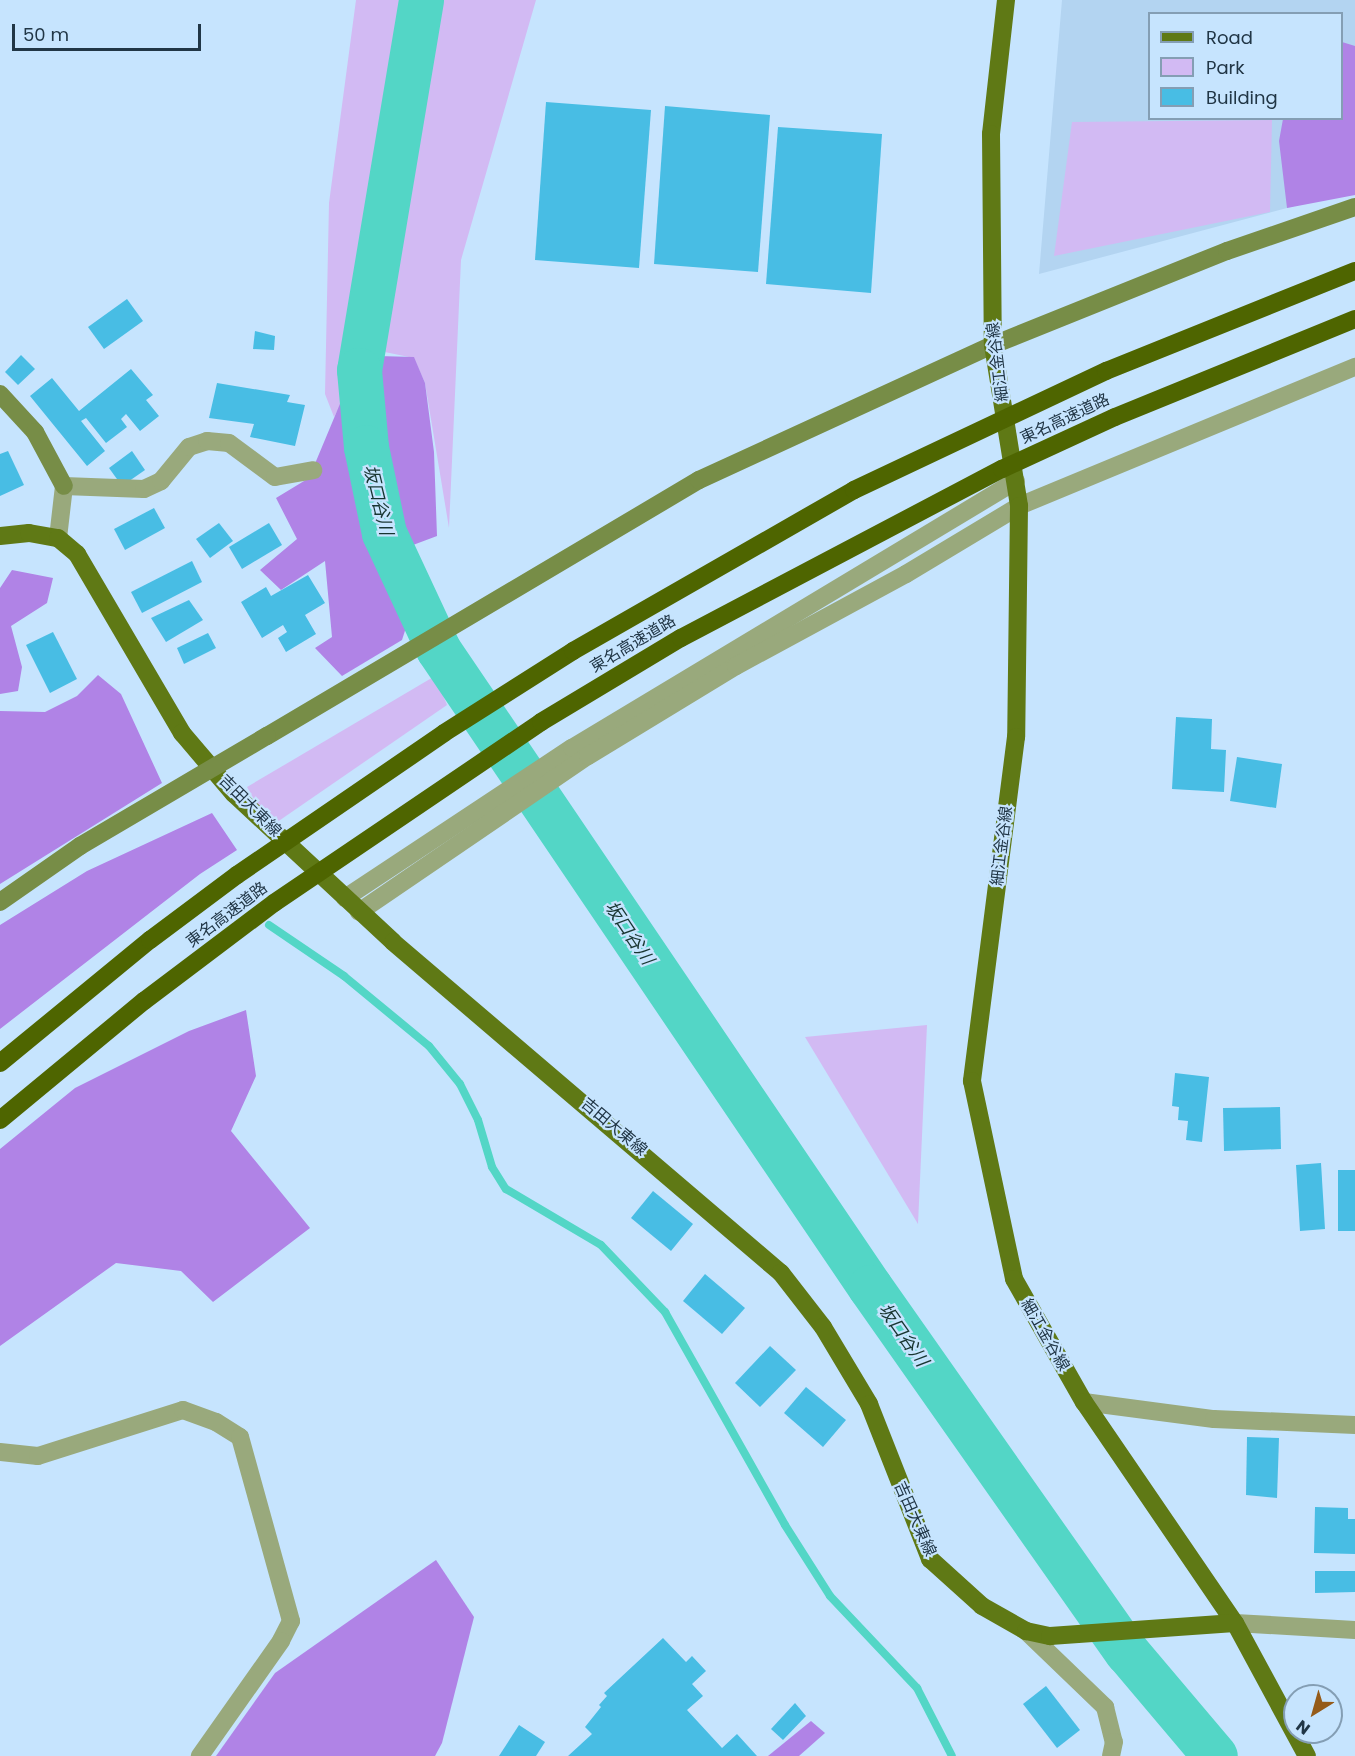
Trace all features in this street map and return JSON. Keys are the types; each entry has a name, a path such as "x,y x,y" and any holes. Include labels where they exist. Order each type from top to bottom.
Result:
{"highway":[{"name":"東名高速道路","path":"0,1063 237,875 444,733 573,651 854,490 1106,371 1355,272"},
{"name":"東名高速道路","path":"0,1120 144,1000 274,903 541,722 681,638 1002,470 1168,394 1355,320"}],"main road":[{"name":"細江金谷線","path":"1006,0 992,134 993,345 1019,506 1016,737 972,1082 1014,1279 1084,1402 1235,1623 1307,1756"},
{"path":"0,536 29,533 58,538"},
{"name":"吉田大東線","path":"58,538 77,554 182,733 234,794 359,912 781,1273 823,1327 869,1404 930,1559 982,1606 1026,1631 1050,1636 1235,1623"}],"street":[{"path":"0,902 80,846 699,480 993,345 1227,251 1355,207"},
{"path":"345,897 485,804 906,574 1019,506 1355,366"},
{"path":"0,394 35,432 64,486 58,538"},
{"path":"64,486 144,489 161,482 189,447 207,441 229,443 274,477 313,470"},
{"path":"359,912 464,839 580,752 1016,481"},
{"path":"1084,1402 1214,1419 1355,1425"},
{"path":"0,1452 38,1456 183,1410 216,1422 240,1437 291,1621 281,1641 200,1756"},
{"path":"1235,1623 1355,1630"},
{"path":"1026,1631 1105,1707 1114,1742 1111,1756"}],"shaded area":[{"path":"1062,0 1355,0 1355,190 1039,274"},
{"path":"1343,42 1355,46 1355,195 1287,208 1279,141 1283,120 1343,120"},
{"path":"378,356 414,357 425,383 434,452 437,536 373,560 411,612 402,640 342,676 315,648 332,637 325,561 281,590 260,570 297,539 276,498 309,478 347,387"},
{"path":"12,570 53,578 47,603 11,626 22,667 18,691 0,694 0,588"},
{"path":"98,675 121,694 162,783 0,884 0,711 45,712 77,696"},
{"path":"212,813 237,850 200,874 0,1029 0,925 87,871"},
{"path":"246,1010 256,1076 231,1131 310,1228 213,1302 181,1271 116,1263 0,1346 0,1149 75,1088 189,1031"},
{"path":"436,1560 474,1617 442,1743 435,1756 216,1756 275,1673"},
{"path":"811,1721 825,1733 799,1756 768,1756"}],"green space":[{"path":"356,0 536,0 461,260 449,528 425,383 414,358 370,349 334,417 325,394 329,203"},
{"path":"1272,120 1270,212 1054,256 1072,122"},
{"path":"435,676 447,705 270,827 247,787"},
{"path":"927,1025 918,1224 805,1037"}],"building":[{"path":"546,102 651,110 639,268 535,260"},
{"path":"665,106 770,115 758,272 654,264"},
{"path":"778,127 882,134 871,293 766,284"},
{"path":"127,299 143,321 104,349 88,327"},
{"path":"255,331 275,336 274,350 253,349"},
{"path":"21,355 35,369 18,385 5,372"},
{"path":"131,369 153,395 146,400 159,416 140,431 126,414 121,419 127,427 106,443 86,418 81,421 105,451 87,466 30,396 52,378 79,411"},
{"path":"217,383 290,395 287,402 305,405 295,446 250,437 254,424 209,418"},
{"path":"8,451 24,485 0,496 0,454"},
{"path":"132,451 145,470 122,486 109,468"},
{"path":"154,508 165,528 125,550 114,529"},
{"path":"219,523 233,541 210,558 196,539"},
{"path":"269,523 282,545 242,569 229,547"},
{"path":"192,561 202,582 142,613 131,592"},
{"path":"308,575 325,603 305,615 316,634 286,652 278,638 287,632 283,625 262,638 241,602 266,587 271,596"},
{"path":"189,600 203,620 166,642 151,618"},
{"path":"53,632 77,679 50,693 26,645"},
{"path":"208,633 216,648 184,664 177,648"},
{"path":"1176,717 1212,719 1211,749 1226,750 1224,792 1172,789"},
{"path":"1237,757 1282,764 1276,808 1230,801"},
{"path":"1175,1073 1209,1077 1202,1142 1186,1140 1188,1121 1178,1120 1179,1107 1172,1106"},
{"path":"1280,1107 1281,1149 1224,1151 1223,1108"},
{"path":"1321,1163 1325,1229 1300,1231 1296,1165"},
{"path":"1338,1170 1355,1170 1355,1231 1338,1231"},
{"path":"653,1191 693,1224 671,1251 631,1218"},
{"path":"705,1274 745,1308 722,1334 683,1301"},
{"path":"770,1346 796,1370 760,1407 735,1383"},
{"path":"806,1387 846,1420 823,1447 784,1413"},
{"path":"1247,1437 1279,1438 1277,1498 1246,1495"},
{"path":"1315,1507 1348,1508 1348,1519 1355,1519 1355,1554 1314,1553"},
{"path":"1315,1571 1355,1571 1355,1592 1315,1593"},
{"path":"663,1638 686,1662 692,1656 706,1671 692,1684 703,1696 687,1710 722,1748 737,1734 757,1756 568,1756 592,1734 585,1727 601,1707 599,1705 607,1696 604,1693"},
{"path":"1046,1686 1080,1730 1057,1748 1023,1704"},
{"path":"795,1703 806,1716 783,1740 771,1729"},
{"path":"519,1725 545,1742 536,1756 499,1756"}],"waterway":[{"name":"坂口谷川","path":"421,0 359,370 366,447 384,533 438,649 870,1287 1127,1652 1215,1756"},
{"path":"269,925 344,976 429,1046 460,1084 478,1120 492,1167 506,1189 601,1245 665,1312 785,1525 830,1596 917,1688 952,1756"}]}
